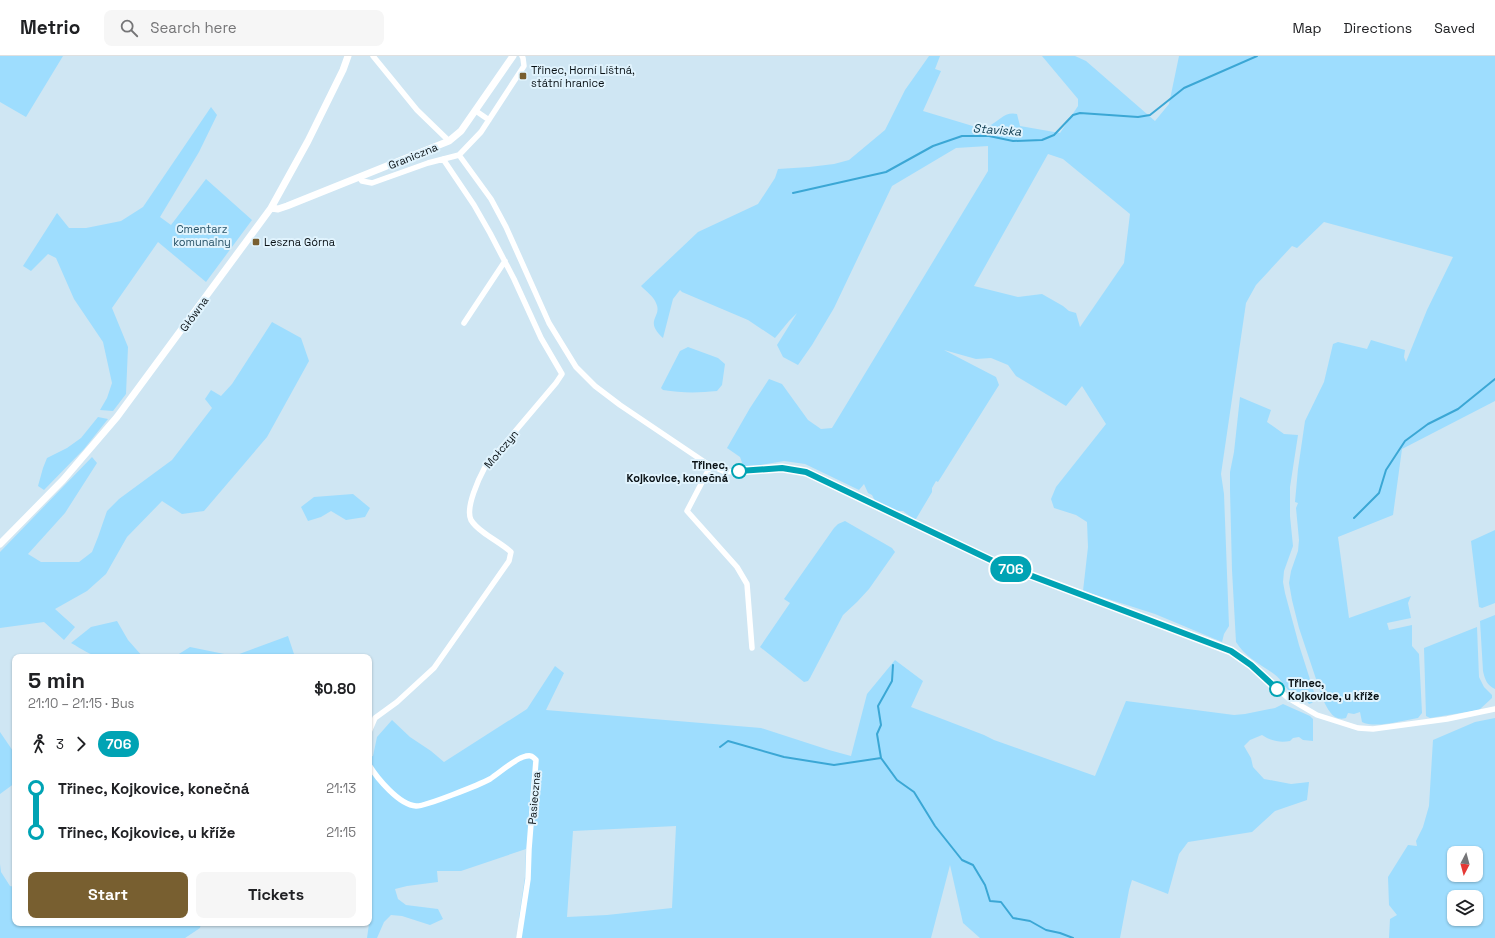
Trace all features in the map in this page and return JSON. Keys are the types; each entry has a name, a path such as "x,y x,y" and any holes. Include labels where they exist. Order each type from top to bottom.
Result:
{"street":[{"name":"Główna","path":"0,544 63,480 117,417 271,208 308,141 343,70 348,56"},
{"name":"Graniczna","path":"271,208 278,209 287,206 449,141 417,110 373,56"},
{"path":"449,141 461,131 513,56"},
{"path":"359,177 362,181 372,182 428,163 459,155 481,132 524,66 522,56"},
{"path":"476,111 489,120"},
{"path":"459,155 491,199 506,227 549,323 576,367 594,386 711,466 725,472 782,468 806,472 995,562 1231,651 1251,665 1288,698 1317,715 1343,724 1358,728 1373,729 1447,719 1495,709"},
{"name":"Mołczyn","path":"372,725 375,718 397,702 434,668 509,561 511,552 505,546 482,531 471,520 471,504 479,478 485,467 547,394 562,374 541,338 505,261 474,205 443,159"},
{"path":"464,323 505,261"},
{"path":"711,466 687,511 737,567 747,584 752,648"},
{"name":"Pasieczna","path":"372,769 386,788 404,801 416,806 450,796 488,780 522,757 530,755 533,756 536,760 528,879 519,938"}],"green space":[{"path":"0,56 63,56 26,117 0,102"},
{"path":"929,56 940,56 935,69 941,71 923,111 976,127 989,126 1006,115 1013,113 1017,114 1020,126 1060,133 1078,106 1078,99 1042,56 1075,56 1086,61 1155,121 1169,104 1179,56 1495,56 1495,401 1402,449 1393,515 1338,537 1349,618 1411,596 1408,603 1411,618 1387,623 1389,630 1412,625 1412,646 1419,654 1422,713 1418,718 1374,725 1362,722 1360,712 1354,714 1348,713 1346,718 1341,719 1332,714 1323,700 1299,628 1289,583 1291,571 1298,551 1299,540 1296,508 1298,503 1295,502 1305,421 1324,382 1333,344 1338,342 1367,349 1371,340 1405,350 1404,357 1406,362 1427,310 1453,257 1324,222 1297,248 1292,246 1256,285 1246,303 1221,474 1224,494 1229,626 1224,634 1222,642 1155,614 1083,591 1088,547 1087,522 1076,515 1054,508 1051,499 1056,487 1106,424 1082,386 1066,406 1016,376 1008,365 991,358 976,359 944,350 996,377 999,385 938,482 936,481 932,488 932,492 916,519 903,511 895,511 875,501 872,495 868,493 864,484 859,490 805,464 784,461 744,468 740,457 727,448 769,379 782,384 808,420 821,429 832,428 988,171 988,146 956,148 892,186 834,308 798,365 783,357 777,345 797,313 775,338 748,320 680,290 673,299 663,338 654,327 657,312 656,303 652,296 641,286 698,232 758,204 775,178 778,169 834,164 849,160 885,130 905,90","holes":["1048,154 1063,159 1130,214 1124,263 1080,327 1076,313 1069,311 1042,294 1018,297 974,286"]},
{"name":"Cmentarz komunalny","path":"211,107 217,115 199,152 160,217 171,225 206,179 252,220 206,282 158,242 112,308 128,347 126,394 113,411 100,410 107,398 112,383 103,342 74,299 56,258 48,254 31,271 23,266 57,213 69,228 86,228 121,221 143,207"},
{"path":"272,322 301,338 309,361 267,437 204,511 182,514 162,501 127,537 106,574 87,591 55,609 75,627 64,640 44,622 0,628 0,552 92,457 97,463 65,513 28,554 41,562 79,562 92,552 107,511 119,499 172,460 212,408 205,399 211,390 221,396 232,384"},
{"path":"688,347 718,358 725,364 722,385 717,391 683,392 663,390 661,388 680,351"},
{"path":"1240,397 1271,410 1267,422 1284,434 1298,435 1290,487 1290,516 1293,546 1284,571 1283,582 1299,645 1316,698 1309,704 1304,699 1291,692 1277,676 1248,656 1236,642 1232,570 1230,472 1234,452"},
{"path":"98,417 108,419 84,449 44,490 38,486 47,458 67,448 81,438"},
{"path":"353,494 370,508 365,517 346,520 331,511 321,517 308,521 301,507 314,497"},
{"path":"845,521 892,548 895,552 869,589 843,615 810,678 808,681 804,682 760,647 790,603 784,599 834,528 838,524"},
{"path":"1495,530 1495,603 1482,608 1479,607 1471,541"},
{"path":"1495,615 1495,689 1487,682 1483,671 1480,621"},
{"path":"117,621 128,640 140,654 90,654 71,643 91,627"},
{"path":"1477,627 1479,677 1484,687 1492,695 1492,698 1479,710 1430,718 1426,716 1424,648"},
{"path":"288,636 294,654 239,654"},
{"path":"190,647 224,654 179,654"},
{"path":"895,660 923,681 911,707 994,740 1095,776 1126,701 1234,715 1275,708 1283,704 1310,716 1313,719 1313,741 1303,740 1299,737 1293,738 1290,741 1279,742 1262,735 1250,740 1244,746 1251,758 1253,767 1264,779 1291,784 1309,782 1307,800 1275,811 1252,832 1188,842 1179,854 1168,894 1132,880 1120,938 980,938 963,923 950,865 931,938 521,938 519,918 525,877 526,849 461,871 437,871 438,882 395,889 398,899 406,905 438,909 443,919 430,925 402,916 391,915 384,922 377,938 367,938 369,926 372,926 372,756 377,737 392,720 410,737 444,762 527,709 555,666 564,673 546,710 761,728 851,756 867,694","holes":["676,826 672,908 607,915 567,917 573,831"]},
{"path":"1495,718 1495,938 1389,938 1390,919 1397,915 1389,905 1388,877 1408,845 1417,846 1416,841 1423,827 1429,806 1433,740 1475,722"},
{"path":"0,732 12,750 12,785 0,794"},
{"path":"0,864 1,872 10,886 12,886 12,926 200,926 200,928 185,938 0,938"}],"waterway":[{"name":"Staviska","path":"793,193 886,172 933,146 962,136 989,136 1013,141 1042,140 1054,135 1073,115 1080,113 1138,117 1150,115 1184,88 1257,56"},
{"path":"1354,518 1379,493 1386,470 1405,441 1428,424 1458,409 1495,379"},
{"path":"881,758 877,734 881,725 878,706 892,681 893,665"},
{"path":"720,747 728,741 784,757 834,765 881,758 897,780 914,792 935,826 962,860 973,865 985,885 990,901 1001,902 1013,918 1030,921 1046,930 1073,938"}],"bus line":[{"name":"706","path":"739,471 782,468 806,472 995,562 1231,651 1251,665 1277,689"}],"place":[{"name":"Třinec, Horní Líštná, státní hranice","path":"523,76"},
{"name":"Leszna Górna","path":"256,242"},
{"name":"Třinec, Kojkovice, konečná","path":"739,471"},
{"name":"Třinec, Kojkovice, u kříže","path":"1277,689"}]}
